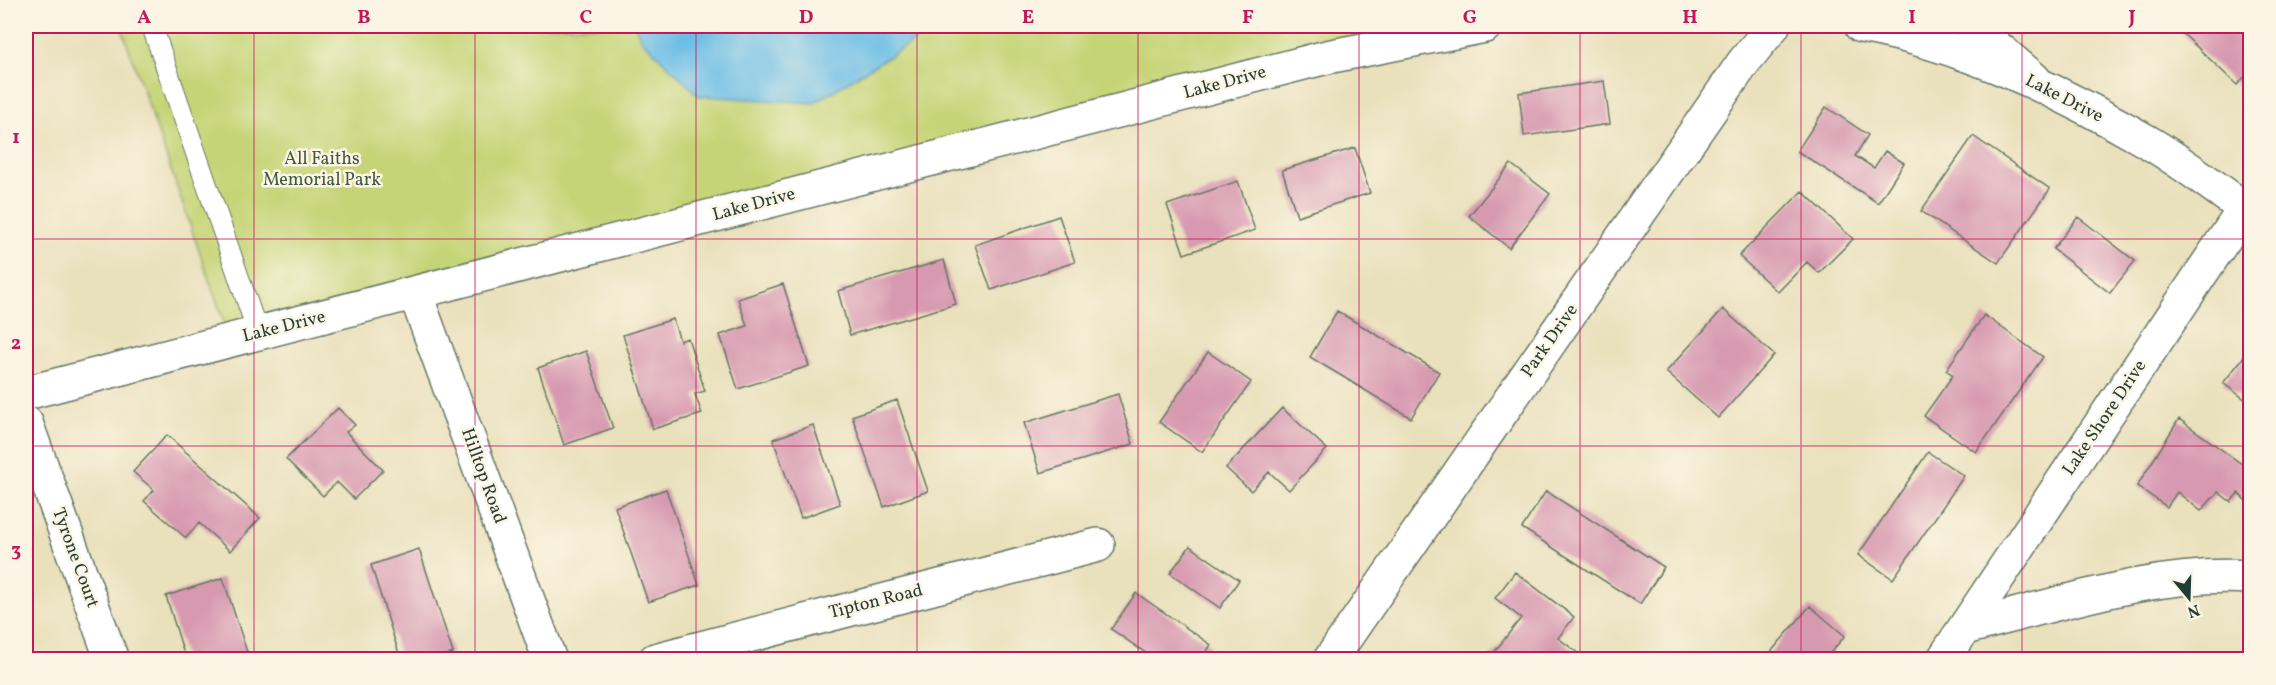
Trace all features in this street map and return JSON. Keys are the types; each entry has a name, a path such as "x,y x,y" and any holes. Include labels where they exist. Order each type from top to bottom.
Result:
{"street":[{"name":"Lake Drive","path":"26,393 1327,57 1485,26"},
{"name":"Park Drive","path":"1330,660 1743,63 1773,26"},
{"name":"Lake Drive","path":"1861,26 1887,30 1963,52 2045,88 2149,143 2248,210"},
{"path":"1972,26 2045,88"},
{"name":"Lake Shore Drive","path":"1943,660 2248,210"},
{"name":"Hilltop Road","path":"416,293 550,660"},
{"name":"Tyrone Court","path":"26,423 112,660"},
{"name":"Tipton Road","path":"655,660 1098,545"},
{"path":"1965,628 2142,584 2230,576 2250,577"}],"lane":[{"path":"152,26 258,333"}],"green space":[{"name":"All Faiths Memorial Park","path":"121,26 1485,26 230,340"}],"water":[{"path":"635,26 938,26 814,103 699,96 641,39"}],"building":[{"path":"2175,26 2250,26 2250,71 2237,85"},
{"path":"1604,81 1610,124 1524,136 1519,93"},
{"path":"1826,107 1868,135 1855,156 1874,168 1885,151 1904,163 1878,203 1797,151"},
{"path":"1973,136 2050,189 1998,263 1921,211"},
{"path":"1355,148 1370,193 1297,216 1282,170"},
{"path":"1511,164 1550,194 1509,248 1469,216"},
{"path":"1238,181 1255,230 1184,254 1167,205"},
{"path":"1802,191 1853,239 1819,273 1807,262 1778,292 1739,256"},
{"path":"1059,216 1075,262 991,290 975,245"},
{"path":"2078,217 2135,261 2110,293 2053,249"},
{"path":"944,260 956,304 850,335 838,291"},
{"path":"783,284 809,366 738,389 720,335 747,326 738,299"},
{"path":"1723,309 1774,355 1718,418 1666,372"},
{"path":"1337,311 1439,372 1411,418 1310,357"},
{"path":"1984,315 2043,357 1976,452 1924,416 1953,375 1946,370"},
{"path":"673,319 680,341 688,338 705,391 695,394 702,414 653,429 623,335"},
{"path":"2250,349 2250,403 2223,383"},
{"path":"586,351 613,428 564,445 538,368"},
{"path":"1208,352 1251,382 1202,452 1159,422"},
{"path":"1118,394 1133,444 1040,473 1024,423"},
{"path":"897,400 928,491 884,507 852,416"},
{"path":"338,408 355,425 346,432 383,470 354,499 337,482 323,496 286,459"},
{"path":"1282,408 1327,449 1289,490 1269,472 1251,491 1226,468"},
{"path":"2179,419 2250,470 2250,500 2248,503 2238,493 2231,502 2218,492 2201,511 2177,492 2167,507 2137,486"},
{"path":"813,425 840,504 801,518 773,439"},
{"path":"167,435 260,518 230,551 199,523 186,538 144,501 154,490 133,472"},
{"path":"1928,452 1964,476 1893,579 1858,555"},
{"path":"666,489 699,585 648,602 615,507"},
{"path":"1546,491 1664,567 1640,604 1522,528"},
{"path":"1190,546 1239,580 1220,608 1170,573"},
{"path":"419,549 453,653 433,660 401,660 371,565"},
{"path":"1515,572 1574,617 1558,638 1578,653 1573,660 1488,660 1521,618 1495,598"},
{"path":"223,578 247,652 223,660 186,660 166,596"},
{"path":"1136,593 1211,645 1201,660 1156,660 1111,629"},
{"path":"1810,606 1845,636 1824,660 1764,660"}]}
